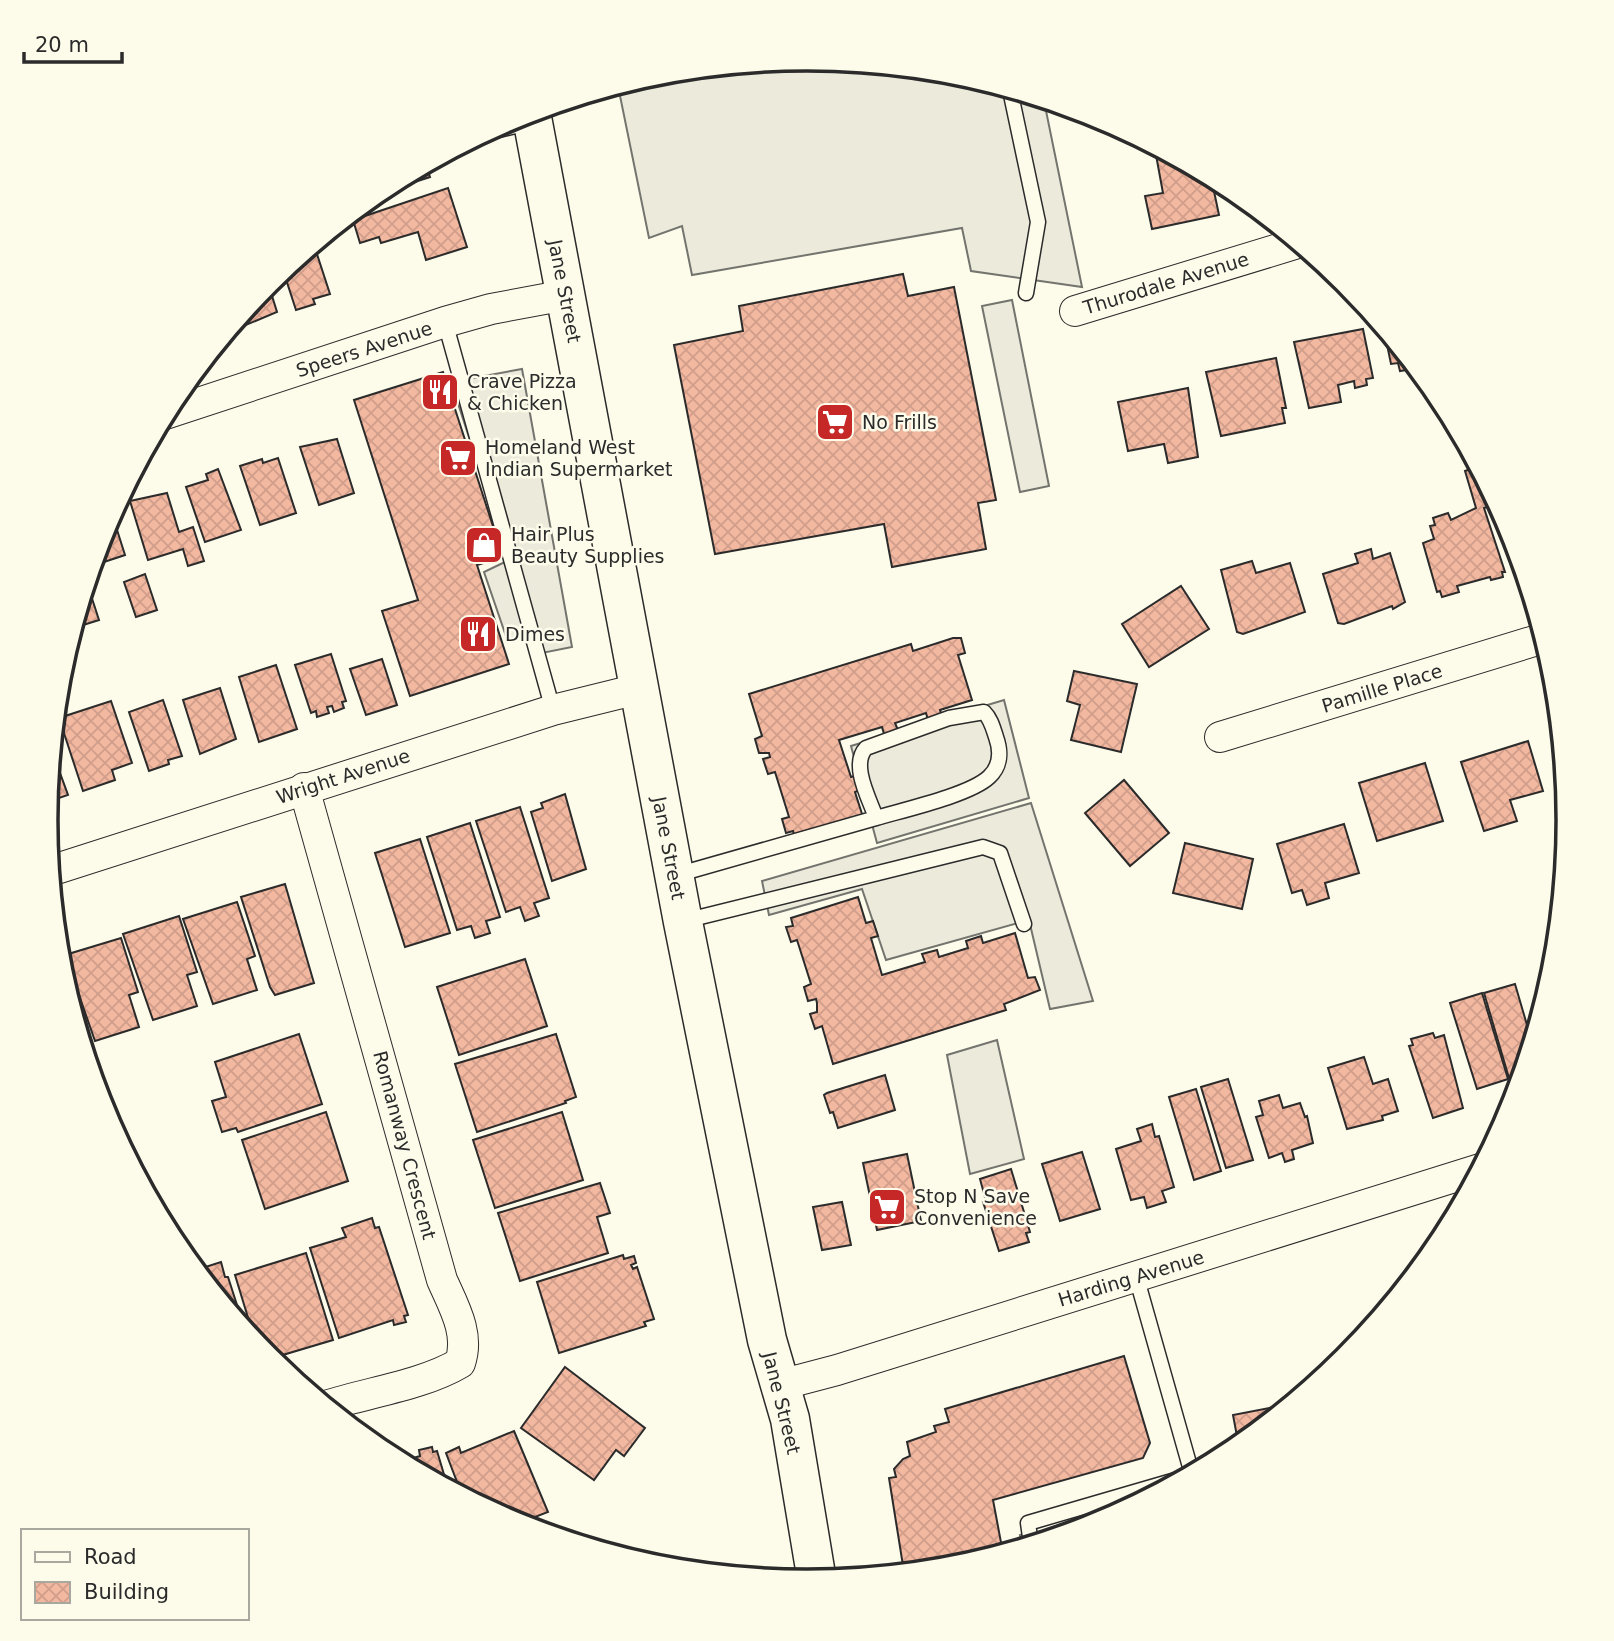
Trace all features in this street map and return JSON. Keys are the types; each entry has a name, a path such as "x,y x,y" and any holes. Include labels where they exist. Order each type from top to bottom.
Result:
{"main road":[{"name":"Jane Street","path":"533,123 683,922 767,1340 790,1419 815,1570"}],"street":[{"name":"Thurodale Avenue","path":"1075,311 1288,246"},
{"name":"Speers Avenue","path":"181,409 445,322 491,309 566,295"},
{"name":"Pamille Place","path":"1220,737 1534,641"},
{"name":"Wright Avenue","path":"59,868 553,710 638,689"},
{"name":"Romanway Crescent","path":"304,788 442,1280 461,1324 465,1349 460,1363 435,1378 405,1382 336,1403"},
{"name":"Harding Avenue","path":"780,1385 838,1370 1468,1173"}],"lane":[{"path":"1012,100 1038,222 1026,293"},
{"path":"445,322 493,484 553,710"},
{"path":"674,875 876,818 974,787 988,778 1000,757 998,742 984,712 949,718 866,748 861,753 862,776 876,818"},
{"path":"683,922 983,847 1000,853 1024,924"},
{"path":"1136,1276 1189,1464"},
{"path":"1030,1535 1028,1523 1142,1490"}],"shaded area":[{"path":"807,71 905,78 1001,97 1046,110 1082,287 971,271 962,228 692,275 682,226 649,238 620,95 709,78 758,73"},
{"path":"1012,300 1049,486 1020,492 982,306"},
{"path":"522,369 572,647 537,654 524,637 508,642 484,572 509,560 451,382"},
{"path":"1004,700 1029,798 877,843 851,746"},
{"path":"1031,803 1093,1001 1050,1009 1029,920 886,960 862,889 769,915 762,881"},
{"path":"997,1040 1024,1159 970,1174 947,1055"},
{"path":"1047,1530 1021,1538 1020,1535"}],"building":[{"path":"1157,159 1214,192 1219,215 1152,229 1145,196 1163,193"},
{"path":"448,188 467,247 426,260 418,232 381,243 379,237 360,243 354,224 366,216"},
{"path":"317,254 330,294 313,299 315,304 296,310 287,282"},
{"name":"No Frills","path":"903,274 908,296 954,287 996,500 978,503 986,549 892,567 884,524 715,554 674,345 743,331 739,306"},
{"path":"272,296 277,312 244,326"},
{"path":"1363,329 1373,378 1366,379 1367,385 1355,388 1354,381 1338,385 1341,402 1309,408 1294,342"},
{"path":"1388,348 1405,370 1400,371 1398,363 1391,364"},
{"path":"1276,358 1286,408 1282,408 1285,423 1221,436 1206,372"},
{"path":"443,372 503,557 477,565 509,664 410,696 382,611 418,600 354,400"},
{"path":"1188,388 1198,457 1168,463 1164,444 1128,451 1118,402"},
{"path":"337,439 354,493 319,505 300,447"},
{"path":"278,458 296,513 260,525 240,466 262,459 263,463"},
{"path":"218,469 241,530 205,542 186,487 208,480 206,474"},
{"path":"1469,470 1487,507 1484,508 1505,572 1502,572 1503,577 1491,580 1490,577 1457,586 1459,592 1442,597 1440,591 1437,592 1423,543 1434,539 1430,526 1435,525 1433,518 1448,513 1451,520 1476,508 1465,471"},
{"path":"167,493 179,532 193,527 204,561 188,566 183,549 148,560 130,501"},
{"path":"117,530 125,555 105,562"},
{"path":"1371,549 1373,559 1390,553 1405,602 1393,609 1392,606 1344,624 1338,623 1323,574 1358,563 1355,554"},
{"path":"1252,561 1256,573 1290,563 1305,612 1243,634 1237,632 1221,570"},
{"path":"145,574 157,610 136,617 124,582"},
{"path":"1181,586 1209,629 1149,667 1122,624"},
{"path":"92,599 99,620 84,625"},
{"path":"961,638 965,653 958,655 972,700 940,710 942,716 928,720 926,713 895,723 898,730 884,734 882,727 839,740 851,777 858,775 862,789 855,792 863,817 795,838 793,831 786,833 782,819 789,817 775,772 768,774 763,759 770,757 769,753 759,753 755,739 762,736 749,694 911,644 913,651"},
{"path":"331,654 346,701 342,702 344,708 334,712 332,706 327,707 329,713 317,717 316,711 311,713 295,665"},
{"path":"382,659 397,705 366,715 350,669"},
{"path":"276,665 297,729 259,742 239,677"},
{"path":"1074,671 1137,684 1121,752 1071,740 1080,705 1067,701"},
{"path":"220,688 236,739 200,754 183,700"},
{"path":"163,700 182,756 168,760 169,764 149,771 129,712"},
{"path":"111,701 132,763 112,770 115,780 83,791 63,731 65,716"},
{"path":"1528,741 1543,791 1510,800 1517,821 1484,831 1461,762"},
{"path":"1425,763 1443,821 1377,841 1359,783"},
{"path":"59,770 68,795 58,798"},
{"path":"1124,780 1169,833 1130,866 1085,813"},
{"path":"565,794 586,869 552,881 531,812 543,808 541,803"},
{"path":"520,807 549,898 534,903 539,916 525,921 520,907 506,912 476,821"},
{"path":"470,823 500,917 486,921 490,933 475,938 471,926 457,930 427,837"},
{"path":"1344,824 1359,873 1325,883 1329,898 1307,905 1302,890 1292,893 1277,844"},
{"path":"420,839 450,933 405,947 375,853"},
{"path":"1185,843 1253,859 1242,909 1173,893"},
{"path":"285,884 314,983 275,995 270,987 241,897"},
{"path":"858,897 866,923 873,921 878,936 871,938 882,975 925,962 922,954 937,950 939,957 968,948 966,941 981,936 983,943 1015,933 1028,978 1035,977 1040,990 1004,1004 1006,1010 833,1064 822,1026 815,1029 810,1014 817,1012 817,1003 816,999 808,1001 804,987 811,984 797,940 791,942 786,927 793,926 791,918"},
{"path":"237,902 255,956 247,959 257,990 213,1004 183,919"},
{"path":"179,916 197,972 187,975 197,1006 153,1020 123,934"},
{"path":"121,938 138,992 129,995 139,1027 95,1041 78,992 70,954"},
{"path":"525,959 547,1026 459,1055 437,987"},
{"path":"1515,984 1527,1026 1509,1078 1484,993"},
{"path":"1482,993 1508,1079 1477,1089 1450,1003"},
{"path":"1433,1033 1435,1038 1444,1035 1463,1108 1433,1118 1409,1046 1413,1045 1411,1039"},
{"path":"299,1034 322,1104 238,1132 236,1128 222,1132 212,1101 226,1097 215,1062"},
{"path":"556,1034 576,1097 565,1101 566,1103 477,1132 455,1064"},
{"path":"1364,1057 1373,1084 1388,1079 1398,1111 1382,1116 1383,1120 1347,1129 1328,1068"},
{"path":"885,1075 895,1110 838,1128 824,1095"},
{"path":"1228,1079 1253,1160 1226,1168 1201,1087"},
{"path":"1196,1089 1221,1171 1194,1180 1169,1097"},
{"path":"1279,1095 1283,1108 1300,1103 1305,1117 1307,1116 1313,1143 1292,1150 1294,1159 1285,1162 1282,1153 1269,1158 1256,1117 1263,1115 1259,1101"},
{"path":"326,1112 348,1181 265,1209 242,1140"},
{"path":"562,1112 583,1180 495,1208 473,1140"},
{"path":"1152,1124 1155,1137 1159,1136 1174,1187 1162,1191 1166,1202 1147,1208 1144,1197 1131,1200 1116,1149 1141,1141 1137,1129"},
{"path":"1082,1152 1100,1209 1060,1221 1042,1164"},
{"path":"907,1154 921,1221 877,1230 863,1163"},
{"path":"1011,1169 1030,1232 1026,1233 1029,1242 999,1251 983,1202 986,1201 980,1179"},
{"path":"600,1183 610,1213 597,1217 608,1253 520,1281 498,1213"},
{"path":"842,1202 851,1245 822,1250 813,1207"},
{"path":"372,1218 375,1228 379,1227 408,1315 404,1316 406,1322 394,1325 393,1320 339,1338 310,1248 346,1237 342,1228"},
{"path":"306,1253 333,1340 282,1355 249,1320 235,1275"},
{"path":"623,1255 624,1259 634,1256 636,1263 631,1265 633,1269 637,1267 654,1319 644,1322 646,1326 559,1353 537,1282"},
{"path":"221,1262 238,1307 213,1277 206,1267"},
{"path":"1124,1356 1150,1443 1143,1458 993,1500 1001,1544 903,1563 889,1478 896,1477 894,1469 910,1456 907,1442 936,1432 934,1426 949,1422 945,1409"},
{"path":"565,1367 645,1428 624,1456 616,1450 594,1480 521,1428"},
{"path":"1272,1407 1236,1434 1233,1415"},
{"path":"514,1431 548,1512 533,1518 457,1482 446,1453 459,1447 461,1453"},
{"path":"432,1447 433,1452 437,1451 444,1475 414,1458 420,1456 419,1450"}],"place":[{"name":"Crave Pizza & Chicken","path":"440,392"},
{"name":"No Frills","path":"835,422"},
{"name":"Homeland West Indian Supermarket","path":"458,458"},
{"name":"Hair Plus Beauty Supplies","path":"484,545"},
{"name":"Dimes","path":"478,634"},
{"name":"Stop N Save Convenience","path":"887,1207"}]}
